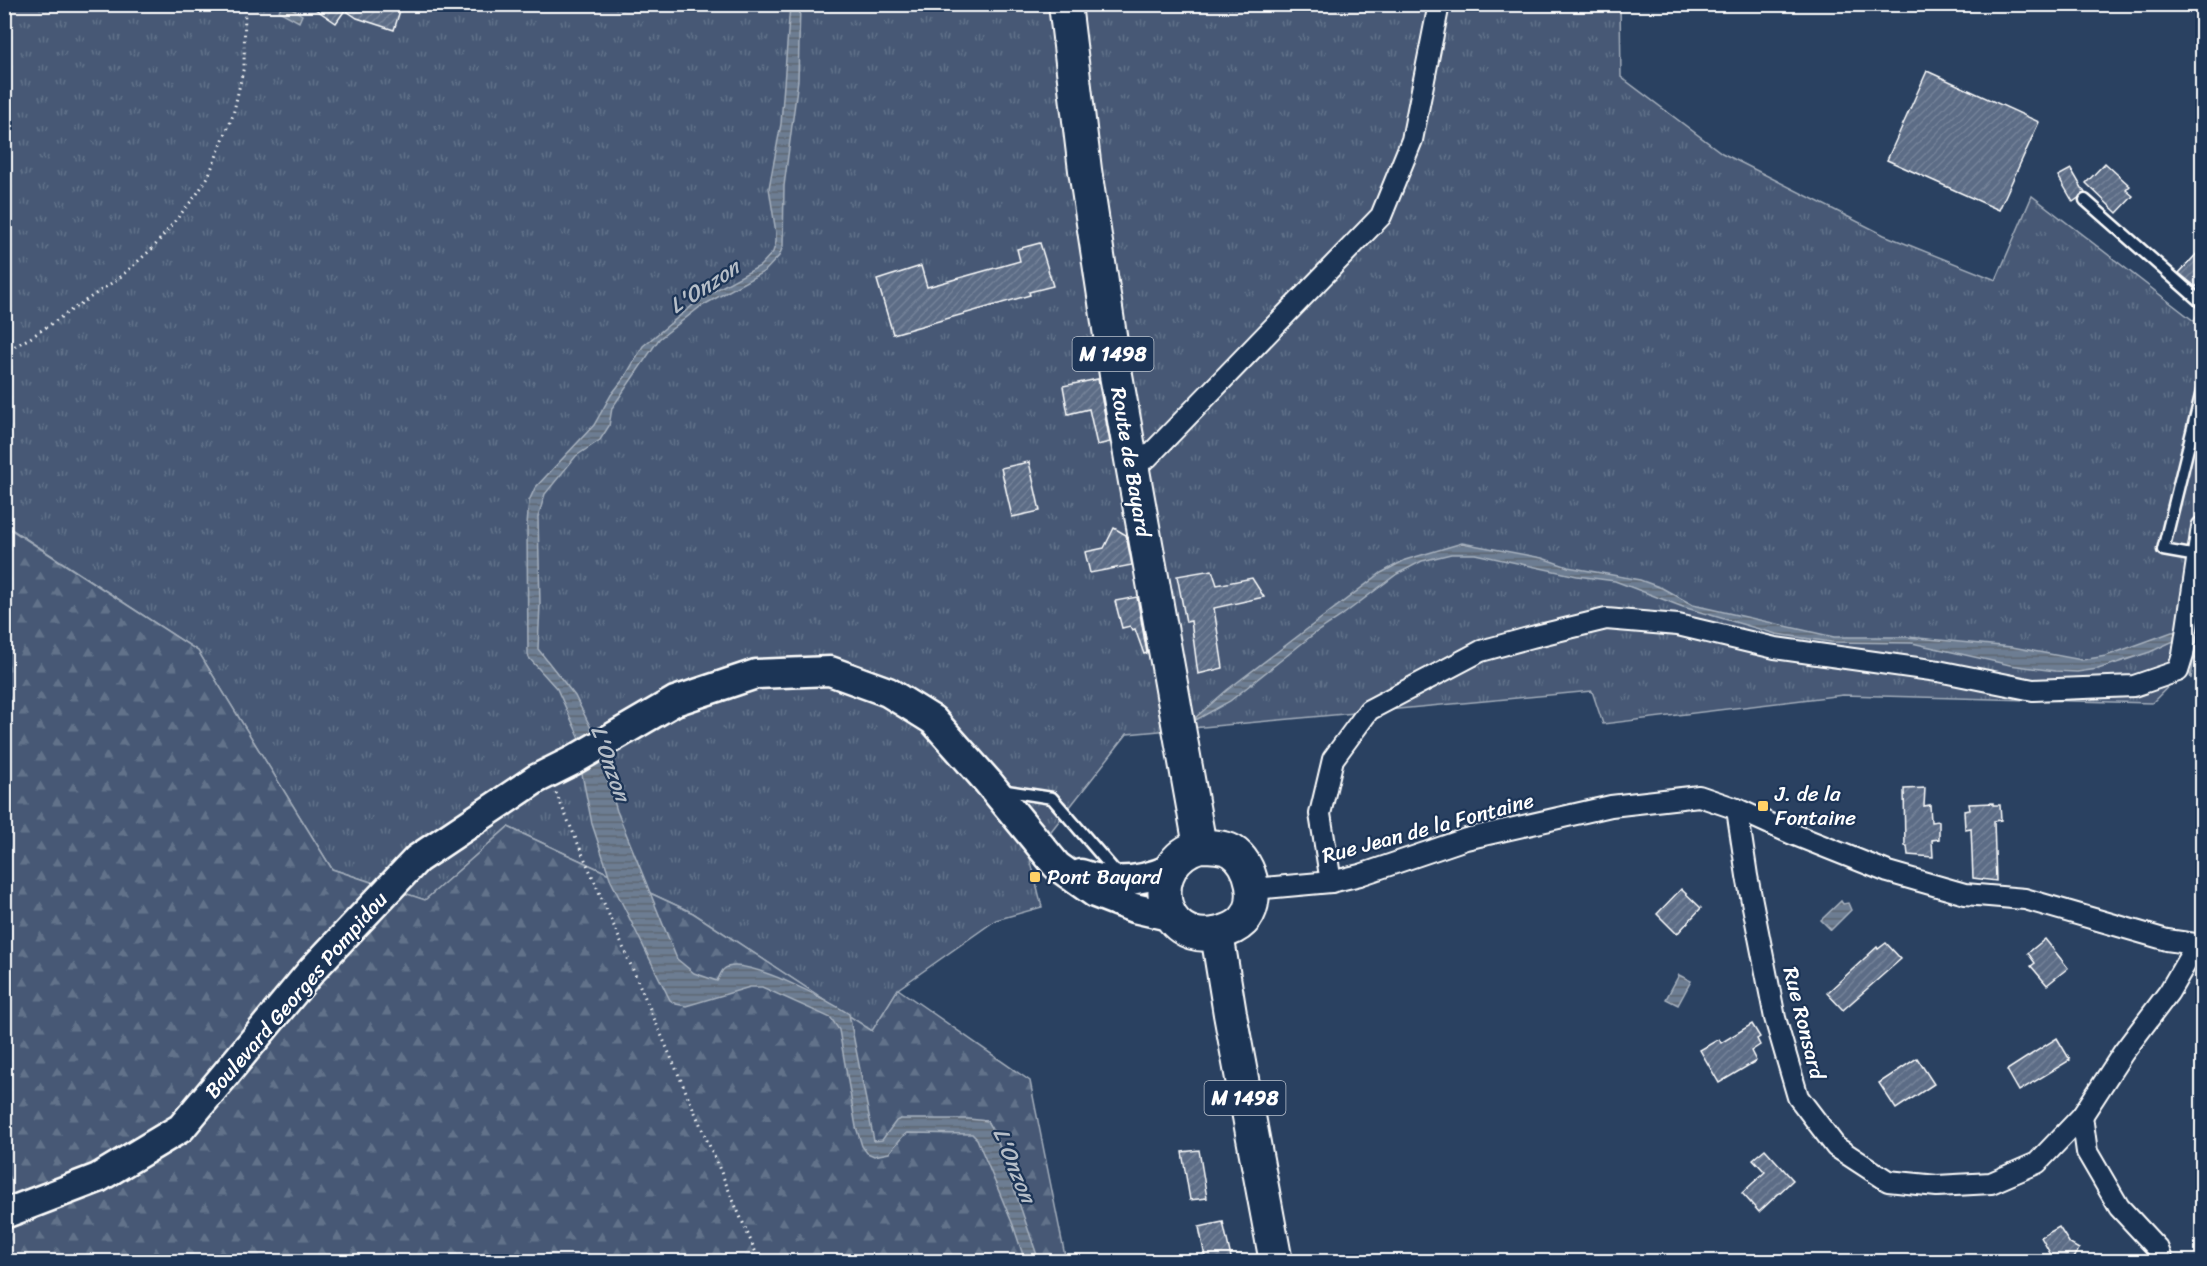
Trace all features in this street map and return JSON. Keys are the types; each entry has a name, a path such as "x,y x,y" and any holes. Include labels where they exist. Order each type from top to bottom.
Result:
{"main road":[{"name":"Route de Bayard","path":"1065,4 1090,204 1116,375 1200,846"},
{"name":"Boulevard Georges Pompidou","path":"4,1214 98,1178 181,1128 312,970 417,859 537,779 675,701 756,674 830,671 888,692 933,720 991,785 1057,866 1080,884 1106,898 1142,911 1169,916"},
{"path":"1200,846 1217,846 1231,851 1242,860 1250,874 1253,889 1251,906 1245,920 1231,930 1217,934 1197,935 1183,929 1169,916 1164,892 1170,869 1179,857 1200,846"},
{"path":"1057,866 1091,878 1124,881 1150,878 1170,869"},
{"name":"M 1498","path":"1217,934 1276,1262"}],"street":[{"path":"1132,463 1147,458 1381,216 1412,140 1439,4"},
{"path":"1331,882 1320,814 1334,759 1369,710 1481,651 1606,619 1678,625 1775,648 1938,671 2033,690 2134,686 2178,671 2183,655 2202,527"},
{"name":"Rue Jean de la Fontaine","path":"1253,889 1331,882 1360,875 1466,839 1611,806 1699,796 1737,809 1888,872 1965,894 2025,899 2167,940 2200,945"},
{"name":"Rue Ronsard","path":"1737,809 1775,1018 1798,1097 1836,1147 1888,1181 1937,1186 1991,1183 2037,1163 2082,1116 2123,1053 2169,992 2200,945"},
{"path":"2082,1116 2087,1152 2119,1207 2158,1249 2163,1262"}],"lane":[{"path":"2085,200 2202,303"},
{"path":"2197,556 2163,550 2202,391"},
{"path":"991,785 1052,798 1124,881"}],"path":[{"path":"4,352 30,338 119,278 153,248 197,194 208,177 233,115 244,66 245,4"},
{"path":"561,766 559,801 760,1262"}],"green space":[{"path":"4,5 1620,5 1621,77 1722,153 1884,235 1996,280 2032,196 2194,321 2202,303 2202,652 2152,703 1843,695 1603,724 1592,691 1127,734 1030,858 1042,907 996,920 898,989 872,1031 693,913 508,827 425,900 332,869 198,651 5,525"},
{"path":"4,525 198,651 332,869 425,900 508,827 693,913 872,1031 898,989 1030,1081 1066,1261 5,1261"}],"shaded area":[{"path":"282,5 287,5 302,15 299,22 279,11"},
{"path":"790,5 800,5 798,80 784,186 783,246 779,256 765,271 700,307 659,339 612,408 609,426 600,440 576,456 545,494 538,517 540,604 538,649 575,696 593,732 581,741 557,689 528,654 527,525 529,501 535,488 594,425 643,346 703,297 760,266 773,252 776,233 769,188 781,124"},
{"path":"1462,543 1542,558 1568,567 1640,580 1662,588 1693,605 1834,637 1908,637 2012,647 2082,660 2106,656 2172,632 2202,632 2202,635 2196,639 2191,679 2182,637 2150,652 2098,669 2077,672 2055,671 2010,665 1912,643 1831,642 1776,634 1683,607 1615,581 1577,576 1475,554 1451,554 1422,561 1397,574 1315,633 1230,701 1196,720 1196,717 1227,690 1381,573 1405,560"},
{"path":"599,752 617,811 677,959 694,973 717,981 724,969 734,966 767,973 849,1014 874,1141 882,1140 900,1119 987,1121 996,1136 1039,1261 1025,1261 1013,1225 977,1139 972,1134 908,1133 889,1153 874,1156 867,1153 862,1146 856,1127 839,1030 831,1018 762,987 750,987 686,1006 670,1000 611,881 592,824 580,764"},
{"path":"1841,901 1843,904 1848,903 1851,910 1831,930 1821,920"},
{"path":"1679,975 1691,981 1678,1005 1666,999"}],"building":[{"path":"308,4 402,4 394,30 357,18 345,10 336,23"},
{"path":"1927,71 2039,122 1999,210 1887,160"},
{"path":"2105,163 2130,186 2126,190 2133,196 2117,213 2086,183"},
{"path":"2071,169 2085,193 2073,202 2058,176"},
{"path":"1040,243 1053,286 1029,292 1030,295 893,334 877,280 921,266 927,287 1020,261 1017,249"},
{"path":"2202,248 2202,280 2196,287 2179,273"},
{"path":"1098,379 1110,442 1097,445 1089,409 1068,414 1063,386"},
{"path":"1029,462 1040,511 1012,517 1001,468"},
{"path":"1114,528 1126,535 1132,565 1090,573 1085,552 1104,548"},
{"path":"1212,570 1217,585 1252,578 1264,597 1214,608 1223,668 1198,674 1191,621 1186,622 1177,576"},
{"path":"1137,597 1147,653 1144,654 1135,629 1132,630 1130,626 1122,628 1115,601"},
{"path":"1925,788 1924,806 1930,805 1931,822 1939,821 1939,839 1932,840 1933,857 1908,855 1907,846 1905,846 1904,789"},
{"path":"1993,803 1993,805 2000,805 2001,820 1994,821 1996,881 1973,878 1971,828 1965,829 1964,811 1970,810 1969,804"},
{"path":"1681,889 1701,908 1677,934 1657,914"},
{"path":"2045,939 2068,968 2047,985 2031,966 2035,963 2028,953"},
{"path":"1886,943 1901,959 1843,1010 1827,993 1877,947 1878,949"},
{"path":"1752,1024 1760,1037 1757,1039 1760,1045 1751,1051 1756,1061 1719,1083 1700,1050 1719,1039 1721,1043"},
{"path":"2057,1038 2070,1060 2019,1091 2007,1070"},
{"path":"1917,1058 1934,1084 1896,1109 1879,1083"},
{"path":"1765,1149 1793,1180 1759,1212 1742,1193 1765,1172 1753,1159"},
{"path":"1199,1150 1207,1198 1190,1200 1182,1152"},
{"path":"1223,1222 1232,1262 1206,1262 1199,1227"},
{"path":"2059,1227 2070,1244 2079,1249 2072,1262 2055,1262 2041,1237"}],"place":[{"name":"J. de la Fontaine","path":"1763,806"},
{"name":"Pont Bayard","path":"1035,877"}],"water label":[{"name":"L'Onzon","path":"704,286"},
{"name":"L'Onzon","path":"611,763"},
{"name":"L'Onzon","path":"1015,1165"}]}
